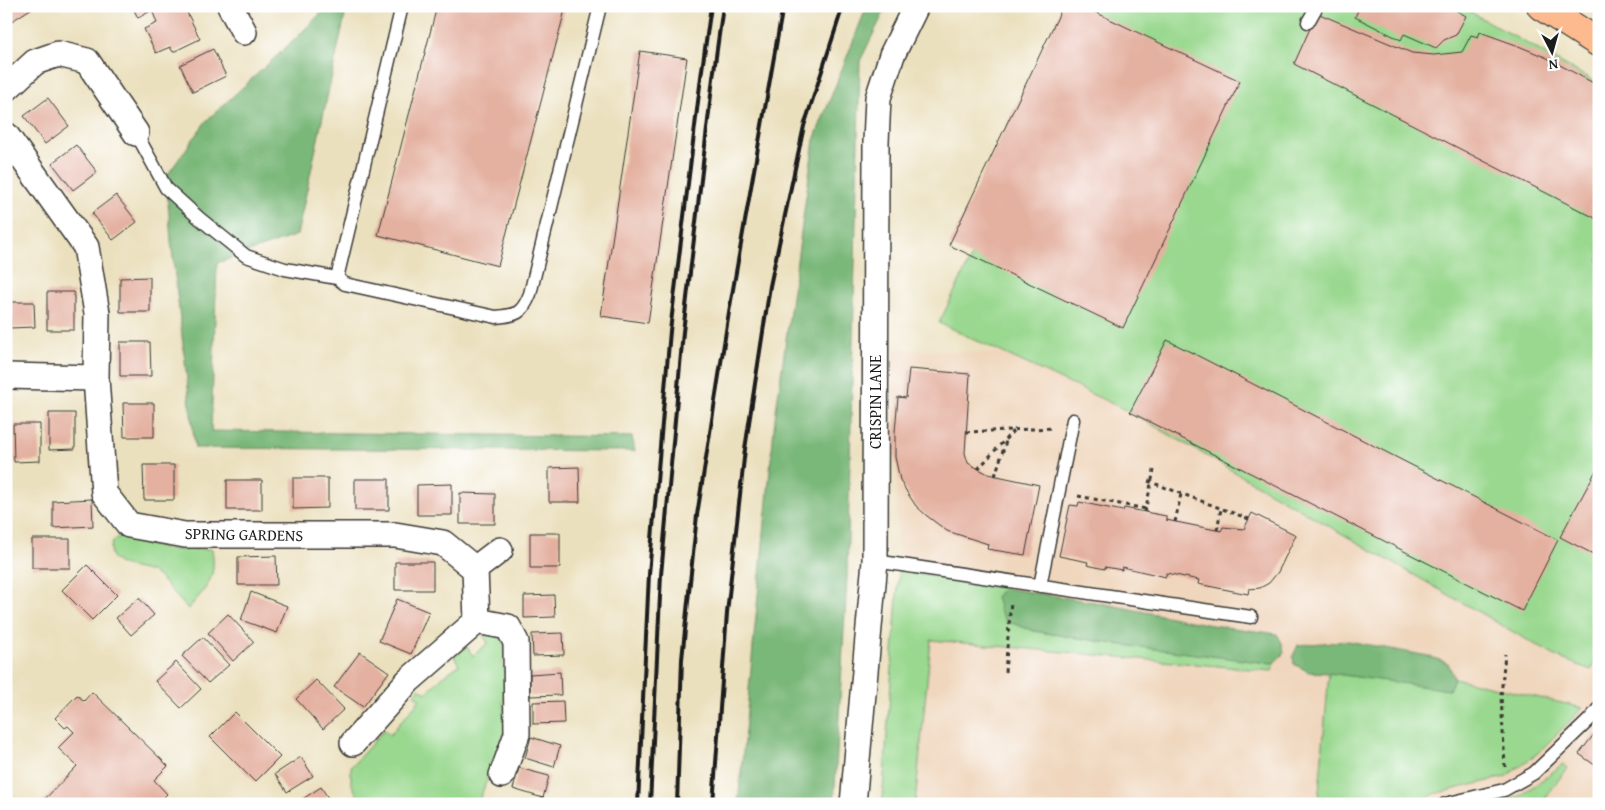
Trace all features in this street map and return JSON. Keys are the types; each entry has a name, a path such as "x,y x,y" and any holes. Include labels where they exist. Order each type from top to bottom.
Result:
{"main road":[{"path":"1543,6 1599,32"},
{"path":"1543,6 1599,43"}],"street":[{"path":"230,6 244,32"},
{"name":"CRISPIN LANE","path":"853,804 874,562 876,142 878,98 892,55 916,6"},
{"path":"6,89 35,62 58,54 87,61 136,133"},
{"name":"SPRING GARDENS","path":"6,135 86,248 97,313 96,378 104,493 129,524 185,535 395,535 443,543 475,569"},
{"path":"6,376 96,378"},
{"path":"477,620 475,569 500,550"},
{"path":"354,743 408,681 477,620"},
{"path":"477,620 508,627 516,642 518,734 502,775"}],"lane":[{"path":"337,278 402,6"},
{"path":"136,133 166,188 246,256 285,269 337,278 345,284 496,317 518,313 525,307 530,294 600,6"},
{"path":"1308,22 1317,6"},
{"path":"1040,586 1072,423"},
{"path":"874,562 1251,617"},
{"path":"1445,804 1507,788 1534,773 1599,708"}],"path":[{"path":"966,432 1014,430 1072,423"},
{"path":"978,469 1014,430"},
{"path":"995,476 1007,438"},
{"path":"1058,492 1146,511 1149,481 1154,470"},
{"path":"1149,481 1249,519"},
{"path":"1175,522 1181,494"},
{"path":"1217,530 1221,509"},
{"path":"1005,672 1012,582"},
{"path":"1505,654 1501,696 1507,788"}],"shaded area":[{"path":"892,349 1003,353 1130,412 1557,657 1591,670 1599,656 1599,804 882,804 899,582"}],"green space":[{"path":"328,6 347,6 297,235 217,263 211,431 632,437 635,451 195,448 171,241 166,177 206,121 292,42"},
{"path":"867,6 887,6 860,61 847,578 834,804 738,804 775,418 814,140"},
{"path":"1095,6 1460,6 1599,84 1599,656 1591,670 1557,657 1130,412 939,323"},
{"path":"124,535 153,546 178,550 212,549 213,568 209,582 188,609 153,573 126,566 114,560 111,554 113,542"},
{"path":"899,570 1004,588 996,597 1034,631 1116,644 1274,663 1272,671 931,640 915,804 882,804"},
{"path":"1004,588 1100,603 1211,625 1277,634 1282,643 1284,653 1274,663 1259,662 1116,644 1034,631 1006,621 1000,611 996,597"},
{"path":"497,628 508,652 502,664 509,681 507,695 503,702 507,723 501,744 478,803 362,804 351,783 351,767 384,730 390,735 420,699 414,695 419,688 426,693 443,676 459,665 454,656 467,647 473,656 488,643 482,633"},
{"path":"1348,641 1428,656 1448,663 1454,678 1449,690 1329,673 1309,672 1294,664 1293,656 1298,645"},
{"path":"1329,673 1449,689 1454,678 1583,708 1538,753 1505,777 1434,794 1419,804 1318,804"},
{"path":"1563,764 1567,768 1541,804 1496,804 1522,795"}],"building":[{"path":"6,6 35,6 6,25"},
{"path":"132,6 184,6 200,39 173,52 170,47 156,53 144,29 157,23 152,10 138,18"},
{"path":"437,6 566,6 498,266 378,235"},
{"path":"1063,6 1082,6 1240,81 1123,328 949,245"},
{"path":"1360,6 1449,6 1466,16 1456,35 1444,40 1436,48 1404,34 1401,40 1355,17"},
{"path":"1317,13 1412,53 1434,55 1462,52 1471,35 1478,37 1480,32 1545,57 1599,86 1599,220 1294,64"},
{"path":"213,49 226,76 193,92 180,65"},
{"path":"640,51 687,58 648,323 601,316"},
{"path":"48,98 69,126 45,144 24,116"},
{"path":"76,145 97,172 73,190 52,163"},
{"path":"116,195 137,222 113,240 92,213"},
{"path":"150,277 150,312 120,312 120,278"},
{"path":"47,292 74,292 74,330 47,330"},
{"path":"10,302 34,302 35,327 10,328"},
{"path":"1167,340 1558,540 1522,611 1130,412"},
{"path":"120,342 150,342 151,376 120,376"},
{"path":"909,369 970,374 965,453 968,463 988,474 1039,485 1025,555 987,549 988,544 947,531 916,506 908,494 900,480 895,457 895,432 898,397 906,398"},
{"path":"123,403 154,403 154,437 124,437"},
{"path":"49,413 75,413 75,449 49,450"},
{"path":"13,424 40,424 40,461 14,462"},
{"path":"143,465 174,465 174,500 144,500"},
{"path":"1599,465 1599,557 1560,537"},
{"path":"579,467 580,502 549,502 549,468"},
{"path":"293,478 328,478 328,508 293,509"},
{"path":"355,479 389,479 389,510 355,510"},
{"path":"227,480 262,480 262,510 227,510"},
{"path":"452,484 452,515 417,515 417,485"},
{"path":"460,493 495,494 495,524 460,524"},
{"path":"92,499 93,526 53,528 53,501"},
{"path":"1079,502 1123,511 1124,508 1166,516 1166,520 1221,531 1223,527 1244,529 1252,513 1296,535 1278,572 1269,583 1260,588 1249,589 1248,594 1198,584 1199,580 1166,573 1166,577 1122,567 1122,570 1105,567 1105,569 1087,565 1088,562 1059,556 1070,505 1078,506"},
{"path":"530,533 560,533 560,568 530,568"},
{"path":"32,539 70,539 70,568 32,568"},
{"path":"276,556 277,585 238,585 238,557"},
{"path":"395,562 433,562 433,590 395,590"},
{"path":"87,565 117,595 92,620 62,590"},
{"path":"251,592 287,606 277,633 241,620"},
{"path":"554,595 555,617 524,618 524,596"},
{"path":"139,598 154,615 131,635 116,618"},
{"path":"397,599 429,612 411,654 379,641"},
{"path":"228,614 254,642 233,661 208,633"},
{"path":"563,633 564,655 533,656 532,634"},
{"path":"203,637 229,665 208,683 182,656"},
{"path":"360,652 389,672 363,707 334,687"},
{"path":"176,662 201,689 181,708 155,681"},
{"path":"560,672 561,695 530,696 530,674"},
{"path":"316,680 344,709 323,729 296,699"},
{"path":"92,692 168,766 154,780 167,794 157,804 40,804 77,766 58,748 74,732 68,726 65,728 55,718 77,695 84,701"},
{"path":"563,701 564,723 533,724 533,702"},
{"path":"235,712 280,757 255,782 210,737"},
{"path":"1595,733 1599,736 1599,768 1579,754"},
{"path":"531,737 560,746 554,767 525,758"},
{"path":"301,757 313,776 287,792 275,774"},
{"path":"519,768 549,776 543,798 513,789"},
{"path":"321,787 332,804 295,804"}],"railway":[{"path":"638,804 649,574 670,331 711,6"},
{"path":"650,804 661,575 683,332 723,6"},
{"path":"677,804 682,659 697,515 729,312 783,6"},
{"path":"713,804 727,613 745,449 770,286 804,126 843,6"}]}
